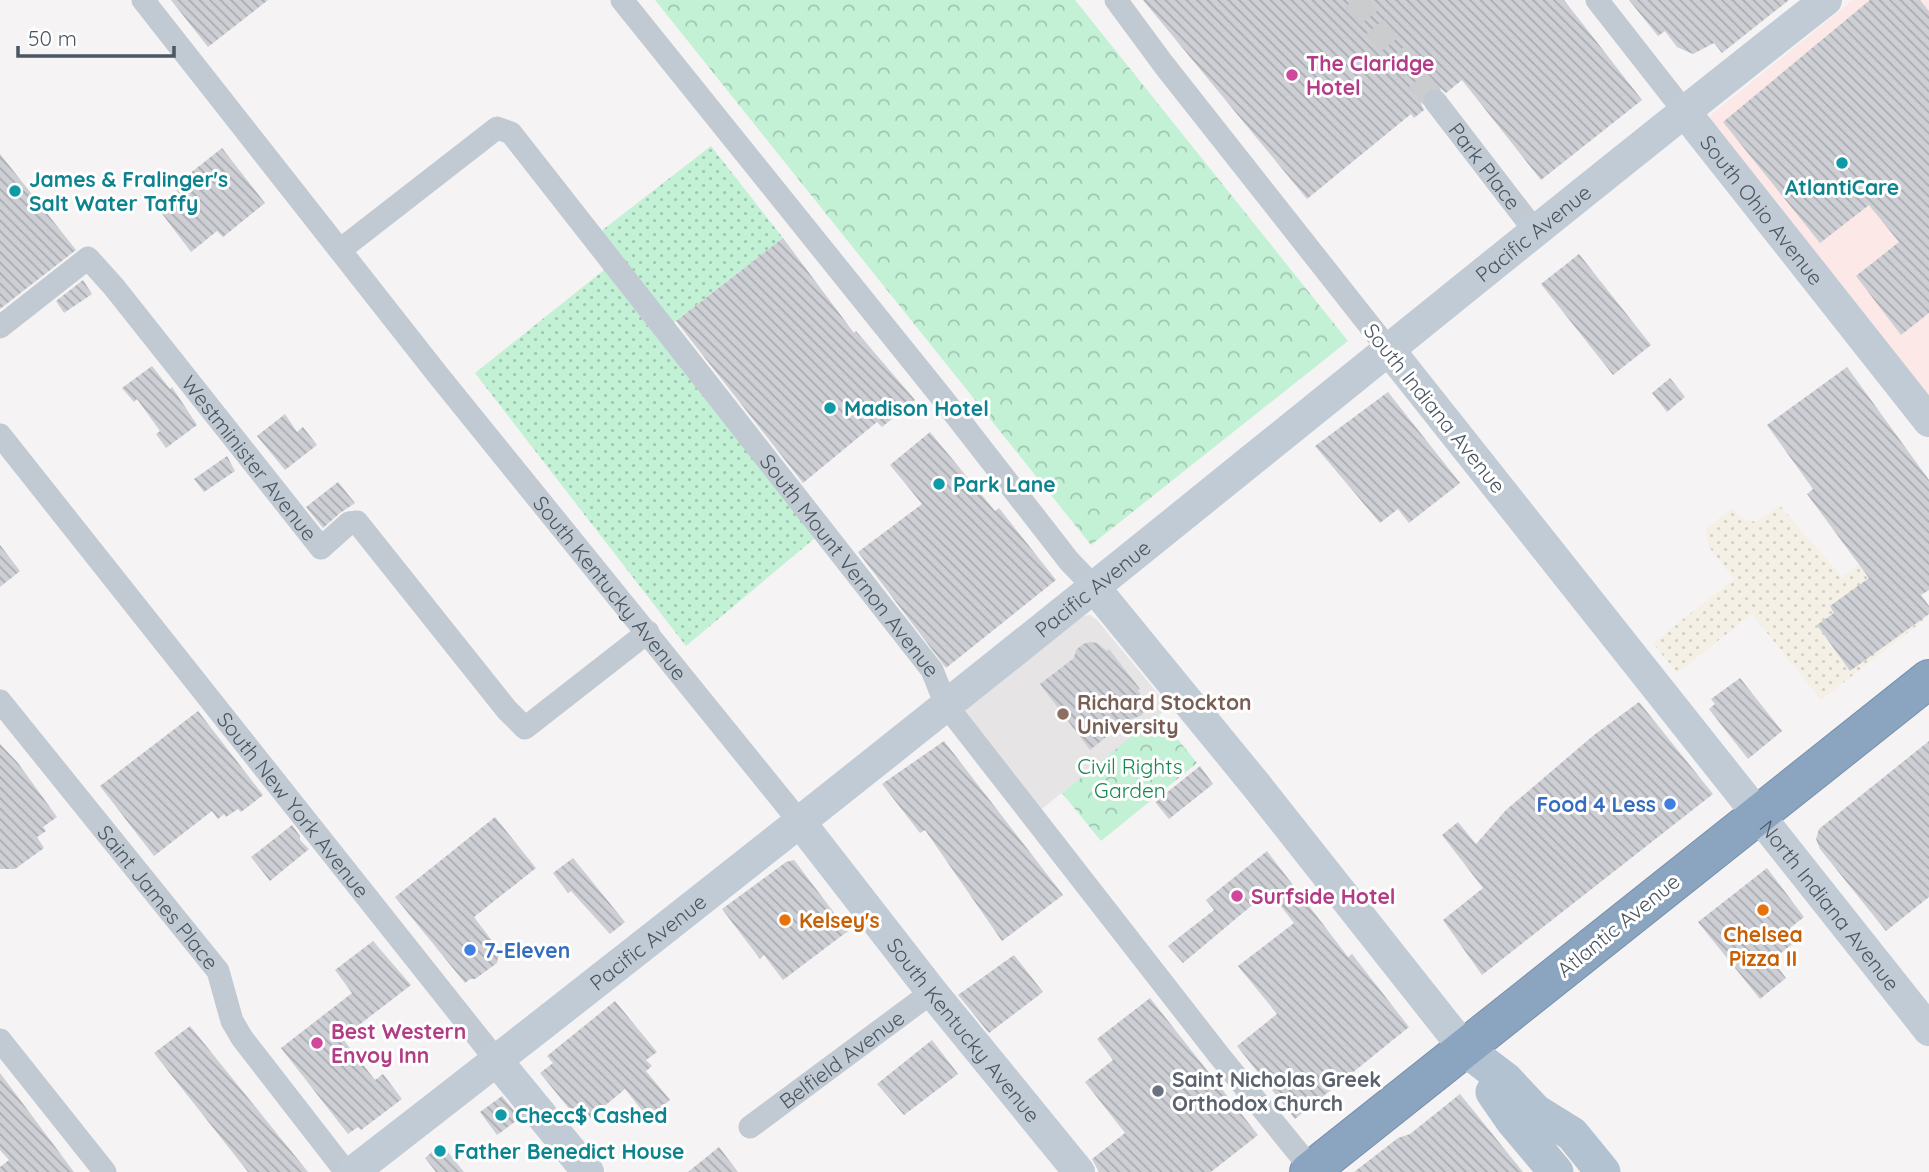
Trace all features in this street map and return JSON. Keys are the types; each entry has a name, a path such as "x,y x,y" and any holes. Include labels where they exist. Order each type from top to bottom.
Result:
{"highway":[{"name":"Atlantic Avenue","path":"1311,1171 1929,679"}],"main road":[{"path":"1464,1048 1513,1121 1556,1172"},
{"path":"1464,1048 1506,1080 1535,1111 1572,1134 1603,1172"}],"street":[{"name":"South Kentucky Avenue","path":"143,0 564,531 648,632 1079,1172"},
{"path":"622,0 943,399 1069,561 1093,586 1256,785 1464,1048"},
{"name":"South Indiana Avenue","path":"1116,0 1164,65 1640,668 1758,813"},
{"name":"South Ohio Avenue","path":"1597,0 1929,421"},
{"name":"Pacific Avenue","path":"353,1172 498,1061 946,705 1684,111 1826,0"},
{"name":"Park Place","path":"1435,101 1535,231"},
{"name":"South Mount Vernon Avenue","path":"340,250 497,128 511,133 932,670 946,705 1311,1171"},
{"name":"Westminister Avenue","path":"0,327 88,258 114,287 321,548 349,523 357,522 507,710 525,728 648,632"},
{"name":"South New York Avenue","path":"0,435 588,1172"},
{"name":"Saint James Place","path":"0,701 218,971 232,1021 242,1038 346,1172"},
{"name":"North Indiana Avenue","path":"1758,813 1929,1030"},
{"name":"Belfield Avenue","path":"750,1127 933,992"},
{"path":"0,1040 105,1172"}],"shaded area":[{"name":"AtlantiCare","path":"1853,0 1929,0 1929,402 1710,119 1712,114"},
{"name":"Richard Stockton University","path":"1090,615 1169,707 1038,812 965,713 967,707 1082,616"}],"green space":[{"path":"655,0 1075,0 1348,341 1091,545"},
{"path":"711,146 783,238 672,324 600,232"},
{"path":"604,270 815,538 686,646 475,373"},
{"name":"Civil Rights Garden","path":"1158,715 1197,763 1101,841 1062,793"}],"sand":[{"path":"1780,506 1842,577 1877,550 1929,616 1821,700 1752,614 1677,673 1653,643 1734,579 1709,547 1706,529 1732,508 1740,518 1756,522"}],"building":[{"path":"171,0 268,0 208,47"},
{"path":"1143,0 1564,0 1642,100 1541,180 1462,80 1446,93 1440,88 1432,87 1422,96 1421,104 1424,110 1414,118 1411,114 1307,199"},
{"path":"1629,0 1789,0 1722,53 1714,43 1693,54 1677,47 1665,31 1658,36"},
{"name":"AtlantiCare","path":"1870,0 1920,0 1929,11 1929,313 1901,335 1856,276 1899,242 1869,205 1820,243 1723,122"},
{"path":"222,148 265,203 223,237 217,231 191,252 160,211 180,195 176,190 182,187 179,182"},
{"name":"James & Fralinger's Salt Water Taffy","path":"0,154 76,250 0,309"},
{"path":"783,238 854,333 856,331 915,400 882,427 877,422 803,483 676,321"},
{"path":"1579,254 1651,345 1613,375 1541,284"},
{"path":"83,280 92,294 64,313 56,301"},
{"path":"152,366 170,389 172,387 197,425 166,448 156,434 160,431 137,399 134,402 122,388"},
{"path":"1847,367 1929,480 1929,590 1921,595 1929,606 1929,614 1850,671 1817,625 1834,613 1830,606 1869,578 1807,494 1813,489 1767,425"},
{"path":"1670,378 1685,397 1667,412 1652,393"},
{"path":"1388,392 1460,483 1409,523 1398,509 1380,523 1315,446"},
{"path":"285,414 297,432 303,427 317,445 285,470 257,436"},
{"path":"930,432 995,511 999,508 1056,580 946,668 858,552 922,504 890,465"},
{"path":"227,456 235,471 204,492 194,479"},
{"path":"338,482 355,503 323,528 306,507"},
{"path":"0,545 20,571 0,587"},
{"path":"1097,643 1107,651 1109,649 1140,689 1138,690 1144,701 1144,709 1142,715 1126,721 1090,750 1040,684 1074,658 1076,650 1083,644"},
{"path":"1740,678 1782,731 1748,759 1709,709 1715,704 1711,699"},
{"path":"1639,702 1713,794 1482,975 1443,920 1483,888 1442,835 1458,822 1476,844 1506,810 1594,735"},
{"path":"198,711 263,795 241,812 238,809 226,817 224,814 218,819 212,811 154,856 100,786"},
{"path":"944,741 1063,895 1002,941 925,830 920,833 882,784"},
{"path":"1929,741 1929,897 1886,931 1820,849 1816,839 1819,829"},
{"path":"0,744 18,763 57,817 43,827 46,831 37,837 44,848 15,869 0,869"},
{"path":"1200,766 1213,784 1169,819 1155,802"},
{"path":"495,817 536,868 474,917 502,954 497,963 465,983 395,897"},
{"path":"292,825 300,840 309,849 270,881 251,857"},
{"path":"1267,851 1348,957 1352,954 1409,1027 1295,1119 1237,1046 1277,1014 1238,966 1294,923 1269,891 1183,963 1168,946 1214,910 1206,900"},
{"path":"573,858 625,922 610,934 571,891 568,893 553,873"},
{"name":"Kelsey's","path":"794,860 848,931 783,980 764,955 760,959 722,909 786,862"},
{"path":"1767,868 1804,917 1790,928 1799,939 1772,960 1786,978 1760,999 1698,922"},
{"name":"Best Western Envoy Inn","path":"373,941 411,985 342,1038 375,1080 383,1074 402,1099 361,1130 358,1127 348,1134 281,1048 352,993 335,970"},
{"path":"1014,955 1043,992 989,1033 958,995"},
{"name":"Saint Nicholas Greek Orthodox Church","path":"1150,998 1258,1135 1211,1172 1099,1172 1092,1159 1125,1133 1085,1082 1113,1060 1097,1039"},
{"path":"615,1001 657,1052 646,1060 652,1066 646,1071 670,1100 648,1118 625,1089 589,1119 583,1111 576,1117 540,1073 553,1063 547,1056"},
{"path":"190,1026 308,1172 248,1172 154,1053"},
{"path":"932,1040 958,1074 904,1115 877,1084"},
{"path":"0,1073 74,1172 0,1172 0,1167 9,1160 0,1150"},
{"path":"1460,1094 1523,1172 1354,1172 1398,1138 1410,1134"},
{"name":"Checc$ Cashed","path":"502,1096 520,1118 497,1135 480,1112"},
{"name":"Father Benedict House","path":"441,1144 464,1172 436,1172 425,1158"},
{"path":"719,1147 738,1172 688,1172"}],"tunnel":[{"path":"1354,0 1435,101"}],"place":[{"name":"The Claridge Hotel","path":"1292,75"},
{"name":"AtlantiCare","path":"1842,163"},
{"name":"James & Fralinger's Salt Water Taffy","path":"15,191"},
{"name":"Madison Hotel","path":"830,408"},
{"name":"Park Lane","path":"939,484"},
{"name":"Richard Stockton University","path":"1063,714"},
{"name":"Food 4 Less","path":"1670,804"},
{"name":"Surfside Hotel","path":"1237,896"},
{"name":"Chelsea Pizza II","path":"1763,910"},
{"name":"Kelsey's","path":"785,920"},
{"name":"7-Eleven","path":"470,950"},
{"name":"Best Western Envoy Inn","path":"317,1043"},
{"name":"Saint Nicholas Greek Orthodox Church","path":"1158,1091"},
{"name":"Checc$ Cashed","path":"501,1115"},
{"name":"Father Benedict House","path":"440,1151"}]}
